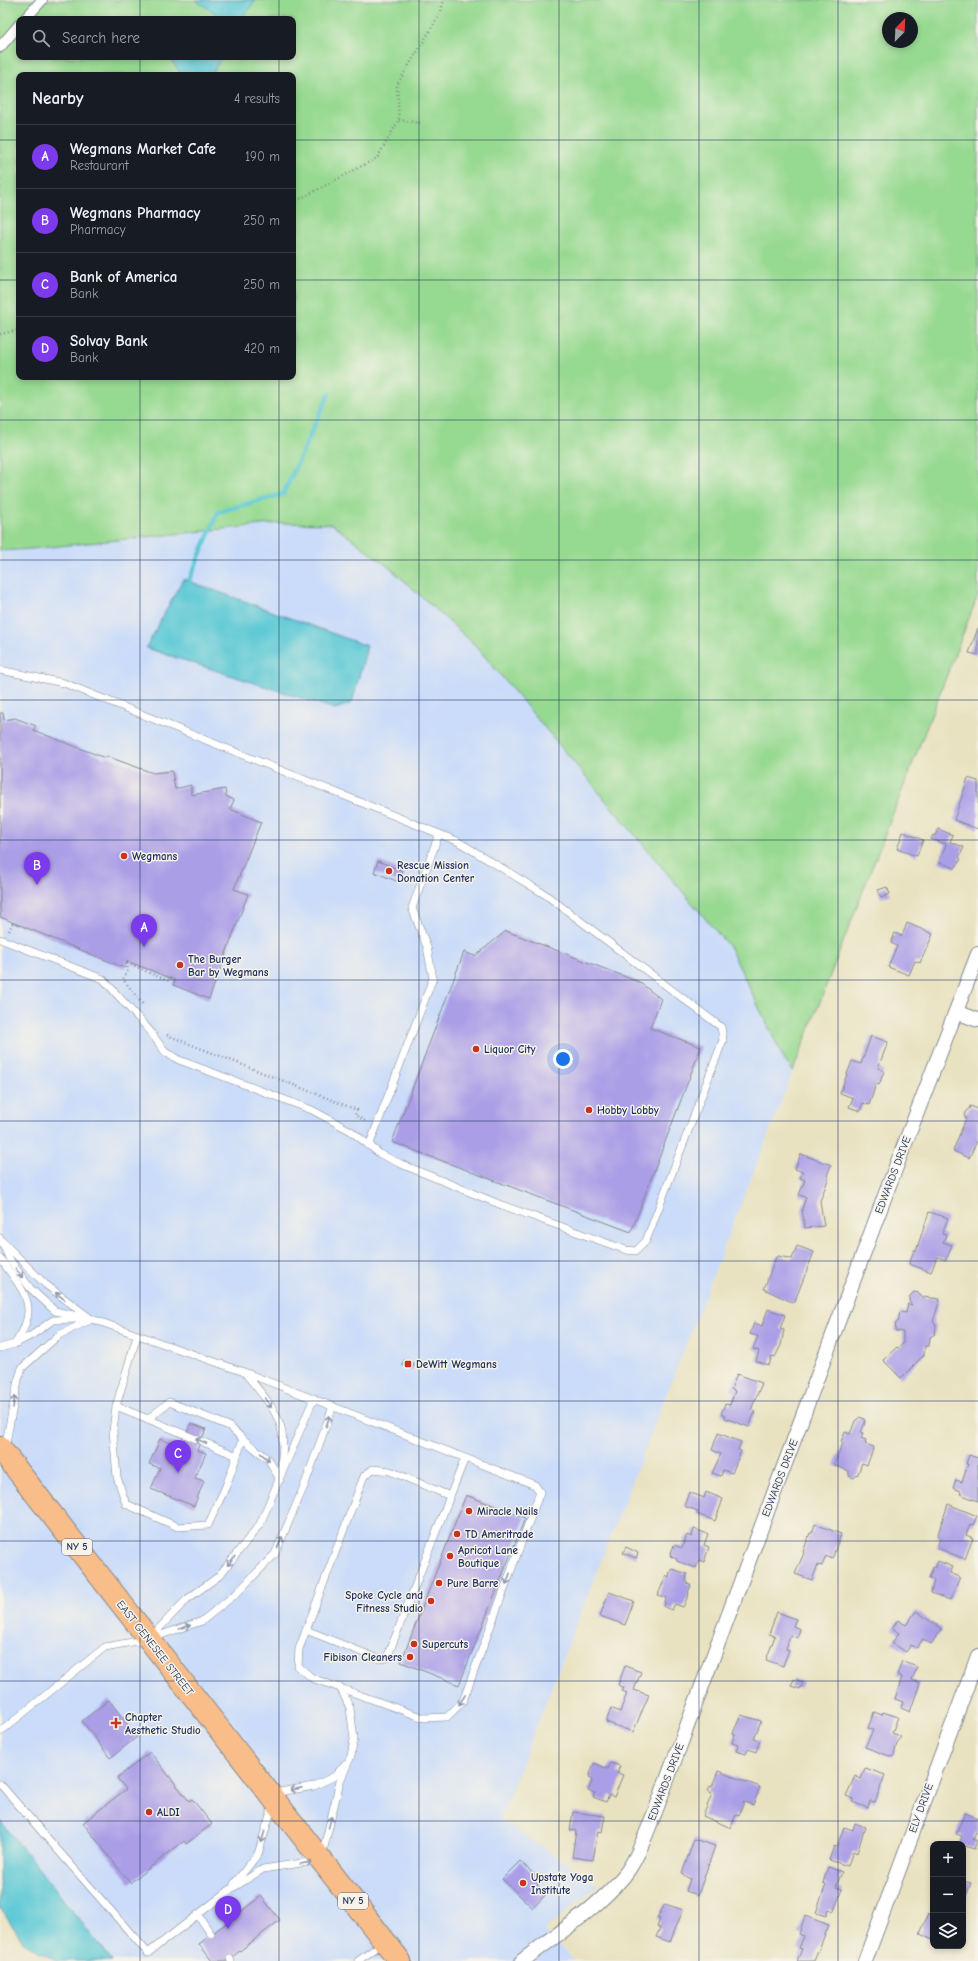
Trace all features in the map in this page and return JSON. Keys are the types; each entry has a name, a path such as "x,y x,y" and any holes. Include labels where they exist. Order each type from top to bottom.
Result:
{"highway":[{"name":"EAST GENESEE STREET","path":"2,1451 400,1961"}],"street":[{"path":"28,16 42,0"},
{"path":"0,47 16,29"},
{"name":"EDWARDS DRIVE","path":"522,1961 597,1903 624,1876 656,1812 889,1184 978,954"},
{"path":"956,1012 978,1020"},
{"name":"ELY DRIVE","path":"865,1961 978,1656"}],"lane":[{"path":"0,670 64,683 457,841 546,895 721,1027 722,1040 646,1241 636,1251 626,1250 499,1204 402,1164 380,1154 351,1132 312,1110 179,1060 166,1052 150,1031 103,979 0,939"},
{"path":"369,1146 433,978 427,947 412,908 440,834"},
{"path":"0,1238 10,1260 30,1288 55,1311 92,1319 314,1398 535,1485 540,1492 463,1701 446,1717 424,1718 312,1678 298,1666 299,1649 364,1476 373,1469 390,1471 450,1496"},
{"path":"0,1238 45,1284 92,1319"},
{"path":"0,1258 27,1297 29,1313 25,1330 15,1344"},
{"path":"0,1348 15,1344 32,1335 53,1320 92,1319"},
{"path":"2,1451 22,1368 59,1335 92,1319"},
{"path":"137,1336 116,1406 113,1431 117,1477 126,1504 178,1527 208,1525 226,1486 243,1439"},
{"path":"244,1372 261,1392 280,1425 283,1452 280,1480"},
{"path":"149,1640 186,1600 219,1576 260,1524 314,1398"},
{"path":"148,1419 169,1402 229,1426 269,1460 280,1480"},
{"path":"116,1406 237,1456"},
{"path":"0,1732 105,1647 149,1640 202,1621 237,1593 275,1554 305,1484 333,1406"},
{"path":"306,1630 379,1659 387,1658 465,1458"},
{"path":"0,1784 148,1953 231,1889 263,1869 321,1860 340,1781 352,1756 354,1739 350,1708 340,1687"},
{"path":"231,1889 258,1854 272,1797 314,1786 335,1776 352,1756"},
{"path":"198,1915 211,1934"},
{"path":"358,1961 385,1942"}],"path":[{"path":"296,199 298,200 377,158 399,120 397,85 440,14 444,0"},
{"path":"399,120 420,123"},
{"path":"0,334 16,331"},
{"path":"145,1007 122,979 128,970 126,963 169,981 170,978"},
{"path":"163,1030 168,1036 357,1110 355,1115 376,1127"}],"shaded area":[{"path":"281,523 332,524 390,568 476,646 730,948 785,1061 793,1071 500,1819 598,1885 544,1930 574,1961 66,1961 0,1881 0,551"}],"green space":[{"path":"0,0 978,0 978,595 793,1071 785,1061 730,948 476,646 390,568 332,524 281,523 0,551"}],"water":[{"path":"195,0 256,0 243,16 219,16"},
{"path":"171,60 220,60 213,72 180,72"},
{"path":"183,579 367,646 352,703 335,709 146,648"},
{"path":"0,1820 112,1961 57,1961 25,1944 0,1908"}],"building":[{"path":"978,628 978,655 969,653"},
{"name":"Wegmans","path":"0,713 3,713 4,720 15,718 36,726 33,730 105,758 106,756 153,773 172,771 175,789 191,785 191,795 225,789 226,796 234,800 230,809 261,822 234,889 248,894 209,999 173,985 175,980 127,961 125,968 0,917"},
{"path":"968,778 978,781 978,829 954,820"},
{"path":"938,829 953,835 950,842 964,847 959,858 961,859 955,868 939,862 946,844 931,839 933,835 935,836"},
{"path":"903,832 923,840 917,856 897,849"},
{"name":"Rescue Mission Donation Center","path":"378,861 403,871 399,882 374,872"},
{"path":"887,887 890,894 881,898 878,890"},
{"path":"907,923 933,934 920,963 915,961 909,975 888,967 897,946 891,943 895,933 902,936"},
{"name":"Hobby Lobby","path":"506,931 639,982 661,999 650,1028 701,1047 631,1232 392,1142 464,952 475,956"},
{"path":"871,1036 888,1042 878,1068 884,1071 879,1085 876,1084 869,1105 863,1103 860,1111 849,1107 853,1098 840,1093 852,1061 861,1064"},
{"path":"970,1106 978,1109 978,1139 969,1158 953,1151 966,1118 964,1115"},
{"path":"801,1154 831,1165 827,1176 829,1177 820,1201 824,1226 805,1228 802,1209 806,1197 799,1195 805,1180 800,1178 803,1172 795,1169"},
{"path":"929,1212 948,1218 942,1234 946,1235 943,1242 952,1245 946,1260 937,1257 931,1272 909,1264 914,1250 916,1251"},
{"path":"797,1246 814,1252 794,1303 764,1289 776,1257 779,1256 792,1259"},
{"path":"914,1292 919,1293 923,1297 940,1299 933,1322 936,1325 935,1334 930,1337 929,1346 925,1346 924,1355 901,1378 883,1360 897,1347 898,1348 903,1344 903,1332 895,1331 896,1322 898,1322 900,1312 906,1313 908,1304 912,1305 909,1301 910,1296"},
{"path":"768,1309 785,1315 780,1329 784,1330 781,1345 775,1357 772,1356 769,1365 756,1361 759,1351 753,1349 758,1336 750,1334 754,1323 762,1326"},
{"name":"DeWitt Wegmans","path":"404,1360 414,1364 412,1369 402,1365"},
{"path":"737,1374 762,1383 751,1410 755,1412 749,1427 725,1418 725,1416 721,1414 725,1404 730,1405 735,1391 731,1389"},
{"path":"860,1417 864,1419 865,1422 861,1433 863,1433 861,1438 866,1440 865,1444 874,1447 867,1465 862,1463 858,1474 854,1478 849,1476 849,1471 834,1465 843,1443 841,1442 845,1432 850,1434 855,1421"},
{"path":"191,1423 206,1429 197,1450 206,1453 195,1478 204,1481 194,1506 151,1489 160,1468 149,1464 160,1439 178,1446 180,1443 182,1444"},
{"path":"718,1433 741,1442 738,1450 741,1451 732,1473 723,1470 721,1476 712,1473 721,1454 712,1450"},
{"path":"969,1455 978,1458 978,1501 960,1494 961,1491 953,1488 956,1480 962,1482 968,1464 966,1464"},
{"path":"689,1492 704,1498 706,1492 723,1499 715,1521 697,1514 698,1511 684,1506"},
{"path":"466,1495 525,1518 459,1685 401,1662"},
{"path":"948,1504 977,1516 973,1525 970,1524 966,1535 973,1538 965,1559 937,1548 940,1538 937,1537"},
{"path":"815,1524 841,1534 832,1559 826,1556 822,1566 818,1565 812,1580 795,1574 804,1553 803,1552 810,1533 812,1533"},
{"path":"694,1529 708,1534 704,1545 709,1547 704,1562 699,1560 696,1568 677,1561 677,1559 670,1556 674,1545 682,1548 687,1535 692,1537"},
{"path":"626,1547 638,1553 636,1558 623,1553"},
{"path":"938,1561 953,1567 950,1573 960,1577 950,1600 931,1593 934,1580 929,1578 933,1567 935,1568"},
{"path":"672,1569 687,1574 686,1583 691,1585 683,1607 675,1604 672,1610 664,1607 666,1598 658,1595 666,1575 669,1577"},
{"path":"609,1592 634,1601 625,1625 600,1616"},
{"path":"916,1611 942,1629 931,1644 923,1639 917,1648 911,1645 906,1652 892,1643 899,1633 892,1629 898,1620 906,1625"},
{"path":"777,1612 796,1619 793,1626 800,1629 797,1638 790,1635 786,1649 789,1650 783,1666 766,1660 775,1636 769,1634"},
{"path":"902,1661 917,1667 912,1680 920,1683 910,1712 901,1708 903,1702 895,1699 902,1677 897,1675"},
{"path":"625,1666 641,1672 634,1690 649,1695 633,1732 606,1722 611,1708 620,1712 627,1693 622,1691 624,1688 618,1685"},
{"path":"794,1679 803,1682 800,1689 791,1686"},
{"path":"109,1700 137,1737 110,1758 82,1721"},
{"path":"874,1712 882,1715 883,1712 898,1717 892,1733 900,1736 900,1739 892,1757 865,1747 873,1730 868,1728"},
{"path":"741,1715 761,1721 754,1739 760,1741 756,1752 748,1749 746,1754 736,1751 738,1745 732,1743 735,1734 733,1733"},
{"name":"ALDI","path":"150,1752 189,1801 192,1799 212,1824 186,1844 184,1841 130,1883 83,1823 126,1789 117,1778"},
{"path":"594,1763 608,1769 611,1763 620,1766 617,1773 623,1775 614,1797 609,1795 606,1802 593,1797 595,1793 588,1791 593,1779 589,1777"},
{"path":"865,1768 885,1775 875,1802 870,1801 868,1808 852,1802 854,1799 846,1796 855,1776 861,1779"},
{"path":"718,1771 760,1787 753,1805 744,1802 739,1815 736,1814 731,1828 703,1816 712,1794 708,1792 710,1786 712,1787"},
{"path":"573,1812 605,1816 602,1832 598,1831 593,1860 572,1857 576,1831 570,1830"},
{"path":"965,1813 978,1818 978,1832 976,1832 973,1839 977,1841 974,1849 966,1846 966,1841 960,1841 962,1836 956,1834"},
{"path":"855,1823 865,1827 857,1853 853,1851 848,1866 829,1860 834,1846 837,1847 844,1827 853,1830"},
{"path":"694,1839 715,1846 698,1895 686,1891 690,1879 682,1874"},
{"name":"Upstate Yoga Institute","path":"520,1861 541,1881 537,1885 546,1894 533,1908 502,1879"},
{"path":"828,1867 842,1872 836,1887 842,1889 834,1911 828,1909 826,1916 816,1913 826,1884 823,1883"},
{"path":"966,1882 971,1883 966,1896"},
{"path":"261,1896 280,1920 227,1961 212,1961 199,1944"},
{"path":"665,1904 683,1910 670,1942 656,1937 660,1928 657,1927 660,1919 657,1918"},
{"path":"928,1914 930,1915 930,1939 920,1934"},
{"path":"805,1916 829,1925 814,1961 797,1961 802,1949 799,1948 804,1936 799,1934"}],"waterway":[{"path":"189,581 218,512 283,494 329,394"}],"place":[{"name":"Wegmans","path":"124,856"},
{"name":"Rescue Mission Donation Center","path":"389,871"},
{"name":"Wegmans Pharmacy","path":"37,885"},
{"name":"Wegmans Market Cafe","path":"144,947"},
{"name":"The Burger Bar by Wegmans","path":"180,965"},
{"name":"Liquor City","path":"476,1049"},
{"name":"Hobby Lobby","path":"589,1110"},
{"name":"DeWitt Wegmans","path":"408,1364"},
{"name":"Bank of America","path":"178,1473"},
{"name":"Miracle Nails","path":"469,1511"},
{"name":"TD Ameritrade","path":"457,1534"},
{"name":"Apricot Lane Boutique","path":"450,1556"},
{"name":"Pure Barre","path":"439,1583"},
{"name":"Spoke Cycle and Fitness Studio","path":"431,1601"},
{"name":"Supercuts","path":"414,1644"},
{"name":"Fibison Cleaners","path":"410,1657"},
{"name":"Chapter Aesthetic Studio","path":"116,1723"},
{"name":"ALDI","path":"149,1812"},
{"name":"Upstate Yoga Institute","path":"523,1883"},
{"name":"Solvay Bank","path":"228,1929"}]}
